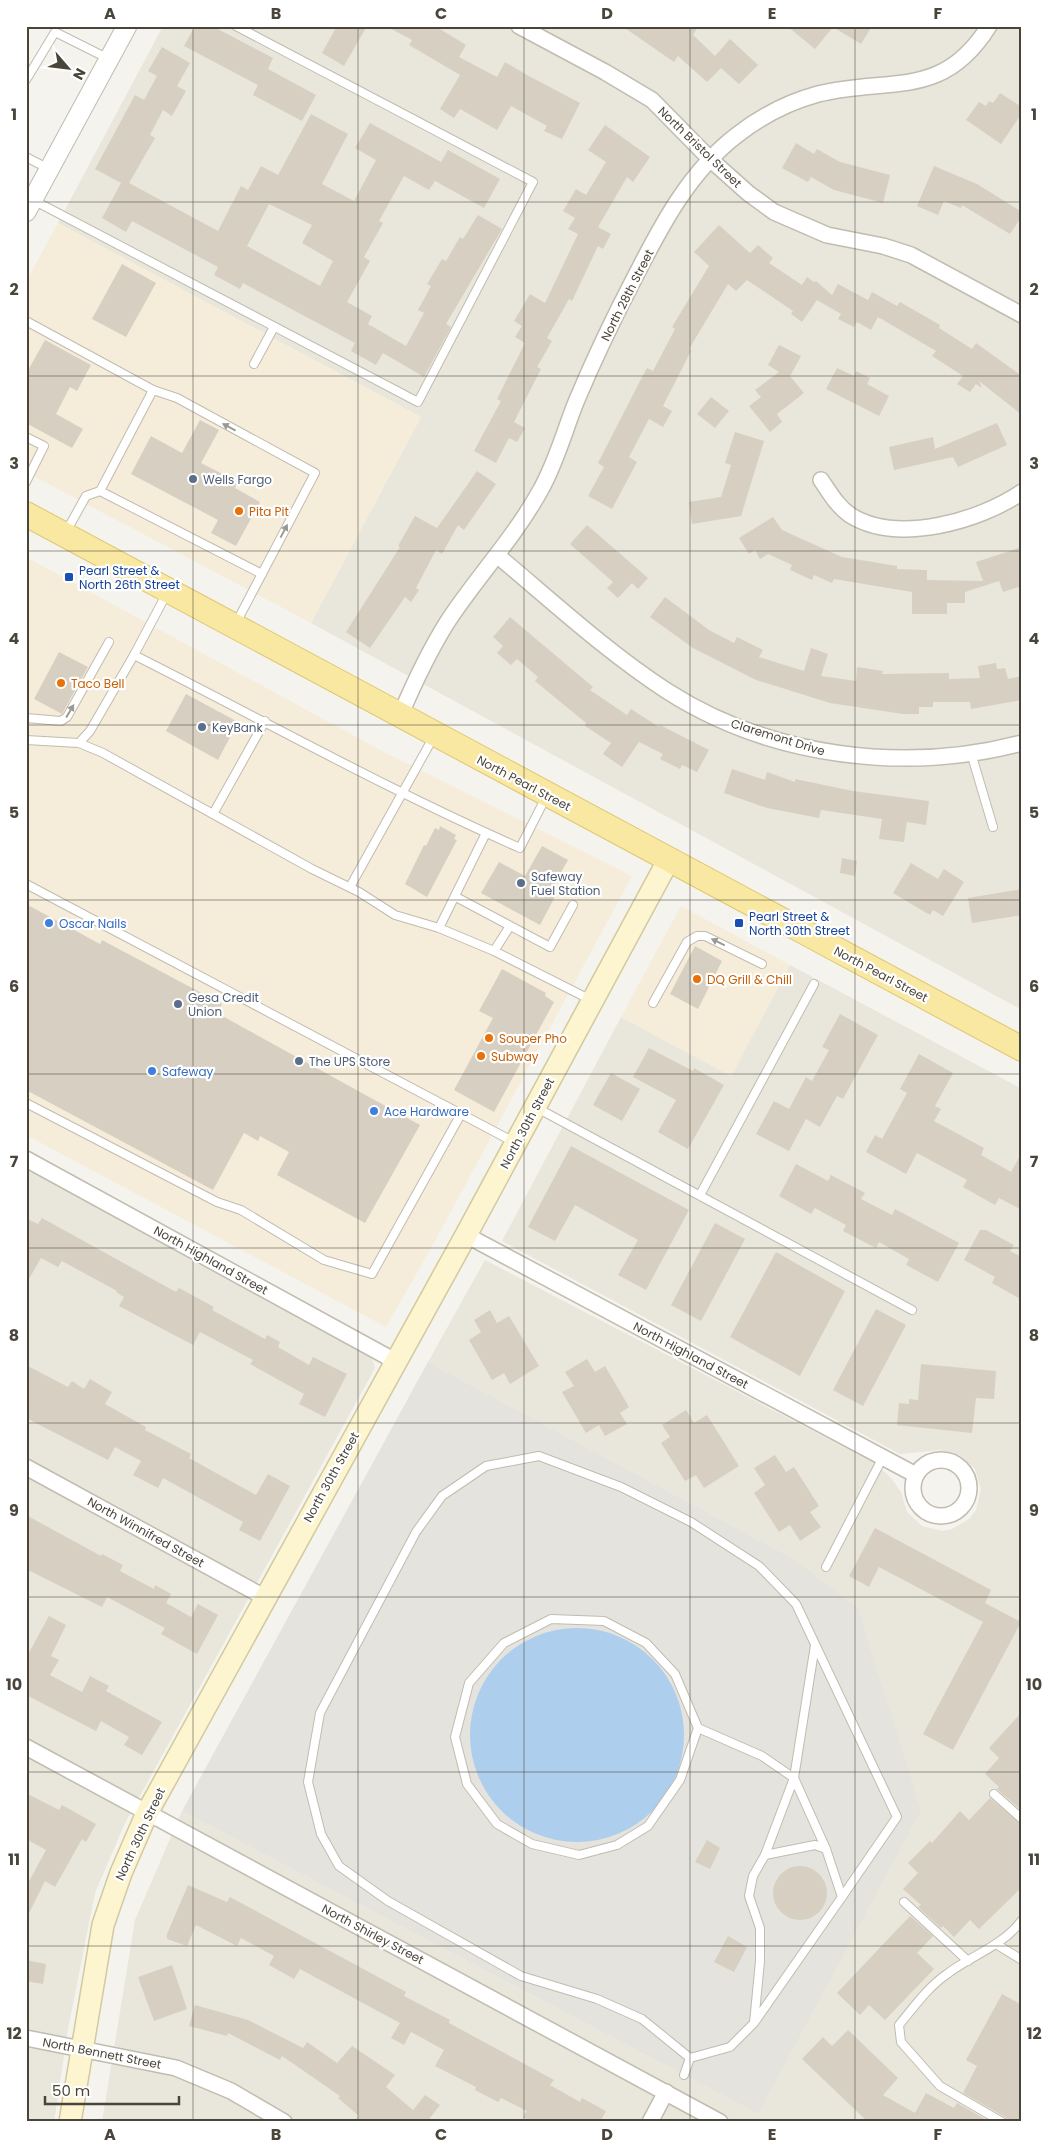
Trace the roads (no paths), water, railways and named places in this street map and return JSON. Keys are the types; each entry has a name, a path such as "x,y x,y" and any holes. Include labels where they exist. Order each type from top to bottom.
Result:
{"main road":[{"name":"North Pearl Street","path":"26,514 668,861 1022,1049"},
{"name":"North 30th Street","path":"70,2122 96,1959 105,1918 120,1873 147,1813 466,1235 668,861"}],"street":[{"path":"29,206 127,26"},
{"name":"North Bristol Street","path":"520,26 652,100 710,160 748,193 774,212 795,223 827,235 883,246 911,255 1022,315"},
{"name":"North 28th Street","path":"400,716 418,674 449,620 498,556 551,472 595,358 652,244 695,176 737,135 791,103 820,94 904,83 946,71 975,48 989,26"},
{"path":"821,480 835,502 851,516 870,524 894,528 930,526 957,521 986,512 1006,503 1022,492"},
{"name":"Claremont Drive","path":"498,556 621,657 668,691 748,730 806,747 856,756 890,759 971,753 1022,743"},
{"name":"North Highland Street","path":"26,1159 395,1361"},
{"name":"North Highland Street","path":"466,1235 916,1475"},
{"name":"North Winnifred Street","path":"26,1467 266,1598"},
{"name":"North Shirley Street","path":"26,1747 720,2122"},
{"name":"North Bennett Street","path":"26,2038 176,2068 199,2075 284,2122"},
{"path":"650,2122 666,2092"}],"lane":[{"path":"29,206 274,327 418,402 533,182 236,26"},
{"path":"26,80 55,32 109,59"},
{"path":"26,157 50,169"},
{"path":"26,321 153,390 177,398 315,473 234,626"},
{"path":"254,364 274,327"},
{"path":"64,535 86,496 100,491 153,390"},
{"path":"26,436 44,446 26,482"},
{"path":"100,491 262,574"},
{"path":"79,743 90,732 168,591"},
{"path":"26,718 61,721 67,718 109,642"},
{"path":"134,654 402,794 520,848 547,795"},
{"path":"213,814 265,721"},
{"path":"350,887 435,735"},
{"path":"26,740 79,743 312,869 350,887 395,915 439,928 494,951 592,1001"},
{"path":"971,753 993,827"},
{"path":"439,928 486,833"},
{"path":"26,884 516,1143"},
{"path":"456,897 550,947 573,905"},
{"path":"494,951 510,926"},
{"path":"653,1003 687,942 697,936 705,936 762,964"},
{"path":"700,1195 814,984"},
{"path":"26,1103 217,1202 241,1210 324,1260 372,1274 461,1114"},
{"path":"535,1107 912,1310"},
{"path":"539,1456 621,1487 691,1522 759,1566 796,1604 897,1817 754,2024 730,2047 690,2058 642,2019 597,1999 521,1976 388,1901 338,1866 321,1834 308,1782 320,1712 416,1532 442,1496 486,1466 539,1456"},
{"path":"826,1567 883,1457"},
{"path":"698,1728 680,1780 648,1826 617,1845 579,1855 532,1844 496,1824 467,1784 455,1737 469,1683 504,1643 551,1619 604,1621 646,1644 675,1674 698,1728 762,1756 794,1778 826,1849 842,1897"},
{"path":"754,2024 760,1961 760,1928 749,1896 753,1876 765,1855 794,1778 815,1645"},
{"path":"994,1794 1022,1819"},
{"path":"765,1855 815,1845 826,1849"},
{"path":"904,1902 968,1961"},
{"path":"1002,2122 940,2086 901,2042 899,2025 925,1994 946,1974 996,1944 1022,1920"},
{"path":"996,1944 1022,1960"},
{"path":"684,2075 690,2058"}],"water":[{"path":"577,1628 598,1630 618,1636 636,1646 659,1667 676,1694 682,1714 684,1735 682,1756 676,1776 666,1794 645,1817 618,1834 598,1840 577,1842 556,1840 536,1834 518,1824 495,1803 478,1776 472,1756 470,1735 472,1714 478,1694 488,1676 509,1653 536,1636 556,1630"}],"place":[{"name":"Wells Fargo","path":"193,479"},
{"name":"Pita Pit","path":"239,511"},
{"name":"Pearl Street & North 26th Street","path":"69,577"},
{"name":"Taco Bell","path":"61,683"},
{"name":"KeyBank","path":"202,727"},
{"name":"Safeway Fuel Station","path":"521,883"},
{"name":"Oscar Nails","path":"49,923"},
{"name":"Pearl Street & North 30th Street","path":"739,923"},
{"name":"DQ Grill & Chill","path":"697,979"},
{"name":"Gesa Credit Union","path":"178,1004"},
{"name":"Souper Pho","path":"489,1038"},
{"name":"Subway","path":"481,1056"},
{"name":"The UPS Store","path":"299,1061"},
{"name":"Safeway","path":"152,1071"},
{"name":"Ace Hardware","path":"374,1111"}]}
